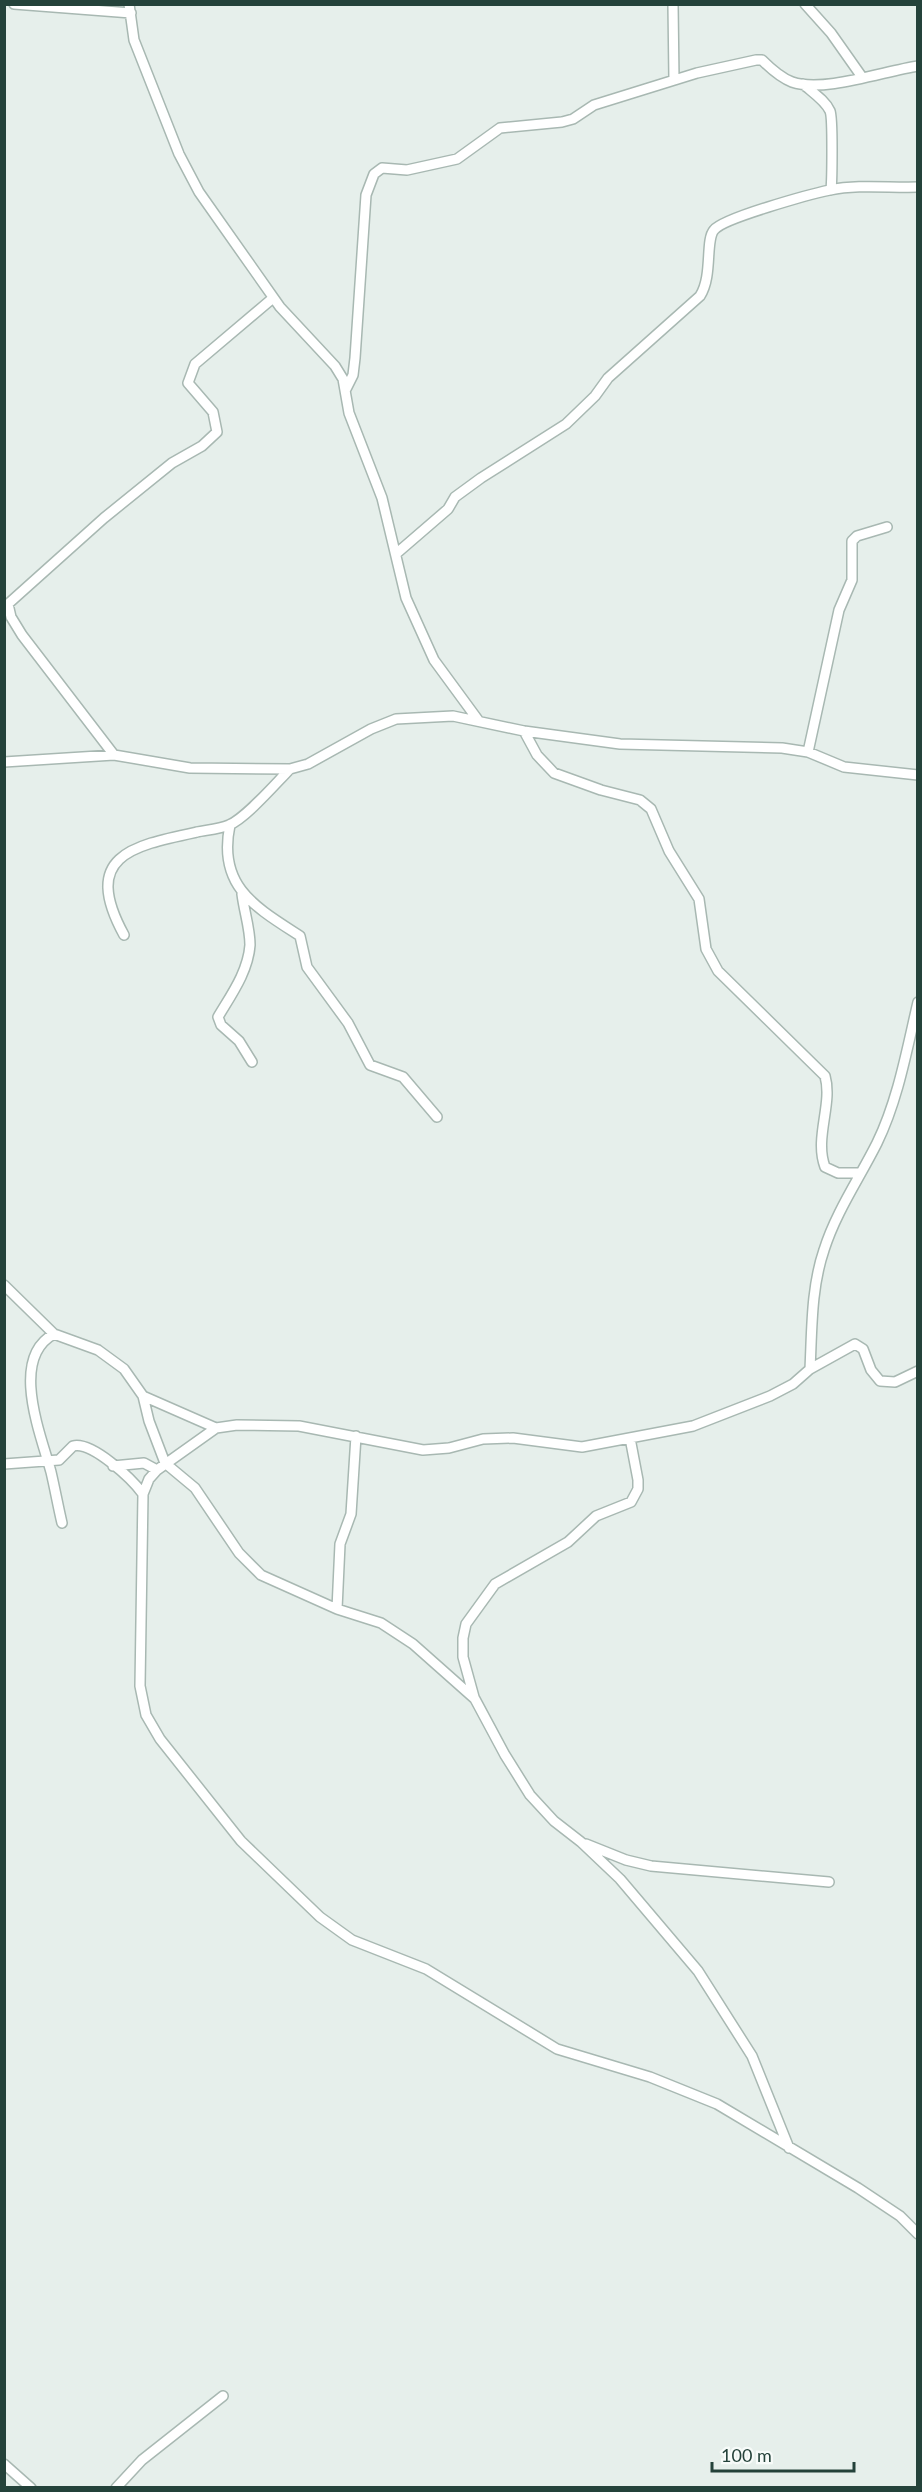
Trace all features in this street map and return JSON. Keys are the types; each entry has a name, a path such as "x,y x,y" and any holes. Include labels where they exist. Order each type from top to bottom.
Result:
{"street":[{"path":"14,4 130,9 134,40 179,154 223,228 273,298 335,366 346,390 349,413 382,498 406,598 421,636 444,675 478,720"},
{"path":"673,4 674,81"},
{"path":"805,4 831,33 862,77"},
{"path":"346,390 355,358 366,195 374,174 382,168 407,170 457,159 500,128 562,122 573,119 594,105 674,81 762,60 784,79 803,84 826,83 918,66"},
{"path":"803,84 823,102 831,115 830,147 833,172 831,190"},
{"path":"397,553 472,484 566,424 595,396 608,378 700,296 710,272 711,235 714,229 737,218 831,190 918,187"},
{"path":"114,754 22,635 11,617 8,604 104,518 172,463 202,446 217,432 213,412 188,383 189,375 195,364 273,298"},
{"path":"808,752 839,609 852,580 852,541 857,536 887,527"},
{"path":"4,762 114,754 190,768 290,769 308,764 371,729 396,719 453,716 524,731 620,744 782,748 808,752 844,767 918,775"},
{"path":"524,731 537,755 554,773 601,790 640,800 651,809 679,870 699,898 706,949 718,971 825,1076 827,1088 822,1151 825,1167 838,1173 859,1173"},
{"path":"124,935 111,910 107,895 110,875 118,859 135,847 230,825 290,769"},
{"path":"230,825 227,839 229,867 242,894 249,931 248,954 235,990 218,1017 221,1025 239,1041 252,1062"},
{"path":"242,894 300,936 307,967 348,1023 369,1065 403,1077 437,1117"},
{"path":"810,1369 815,1294 824,1250 859,1173 877,1143 892,1102 918,1002"},
{"path":"4,1286 54,1334 83,1343 115,1360 143,1396 149,1421 165,1463 195,1488 239,1553 261,1575 337,1609 381,1623 397,1632 475,1700"},
{"path":"54,1334 37,1349 31,1377 35,1414 62,1523"},
{"path":"143,1396 216,1428 271,1425 356,1436 423,1450 449,1448 483,1439 513,1438 582,1447 693,1426 770,1396 792,1384 810,1369 855,1344 863,1349 871,1370 880,1381 895,1382 918,1371"},
{"path":"216,1428 157,1470 149,1479 143,1494 140,1686 146,1715 160,1739 241,1841 320,1917 352,1940 426,1970 557,2049 688,2090 717,2104 900,2216 918,2234"},
{"path":"337,1609 340,1544 351,1514 356,1436"},
{"path":"630,1438 639,1480 638,1489 631,1502 596,1516 568,1542 495,1584 466,1624 463,1657 475,1700 530,1795 554,1821 581,1842 620,1879 698,1971 752,2056 789,2148"},
{"path":"4,1464 47,1459 60,1460 73,1446 85,1445 131,1478 143,1494"},
{"path":"113,1466 144,1463 157,1470"},
{"path":"581,1842 626,1860 651,1866 829,1882"},
{"path":"116,2487 142,2460 223,2396"},
{"path":"4,2464 31,2487"}]}
